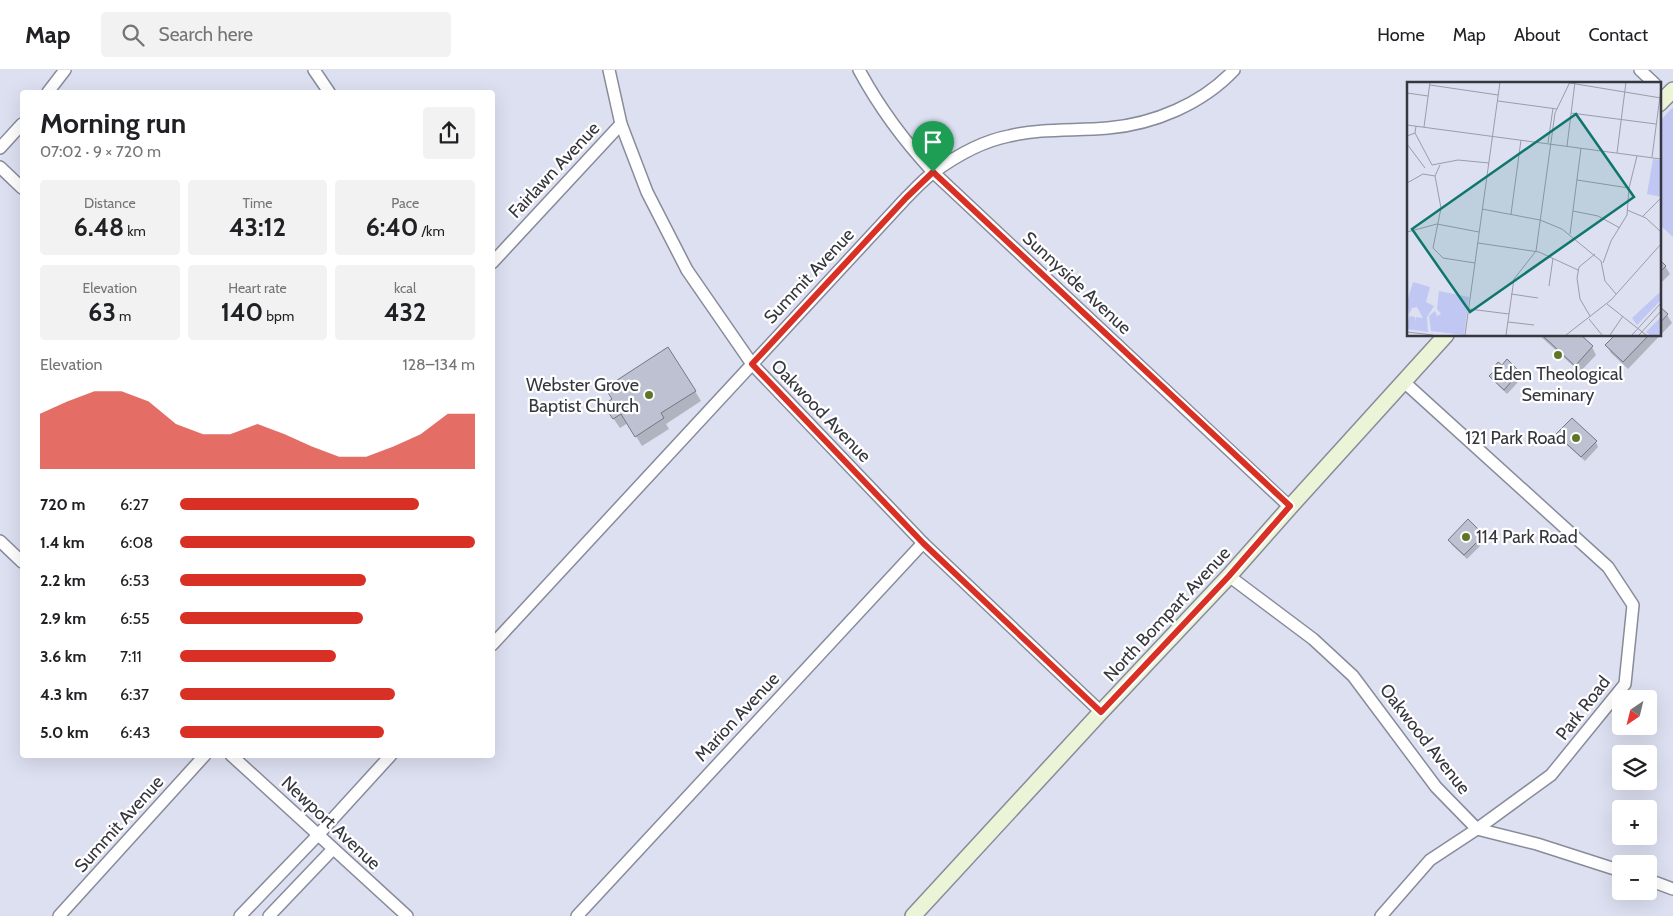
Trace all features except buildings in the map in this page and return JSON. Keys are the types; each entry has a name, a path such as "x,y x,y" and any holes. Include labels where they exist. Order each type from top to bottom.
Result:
{"street":[{"path":"50,90 65,70"},
{"path":"314,70 328,90"},
{"name":"Oakwood Avenue","path":"609,70 621,124 647,192 687,270 752,364 923,543 1101,712"},
{"name":"Sunnyside Avenue","path":"859,70 868,88 891,121 913,151 933,172 1290,506"},
{"name":"Summit Avenue","path":"495,642 906,198 933,172 976,147 1008,136 1037,131 1110,128 1157,118 1204,95 1222,82 1234,70"},
{"path":"1640,70 1653,82"},
{"name":"Fairlawn Avenue","path":"495,260 621,124"},
{"path":"0,148 20,126"},
{"path":"0,167 20,186"},
{"name":"North Bompart Avenue","path":"913,916 1229,576 1290,506 1445,336"},
{"name":"Park Road","path":"1380,916 1430,860 1477,829 1551,775 1625,684 1633,605 1608,567 1403,381"},
{"path":"0,541 20,560"},
{"name":"Marion Avenue","path":"577,916 923,543"},
{"name":"Oakwood Avenue","path":"1229,576 1313,639 1353,676 1436,787 1477,829"},
{"name":"Summit Avenue","path":"59,916 202,758"},
{"name":"Newport Avenue","path":"234,758 407,916"},
{"path":"240,916 388,758"},
{"path":"1477,829 1537,844 1612,868"},
{"path":"269,916 333,849"},
{"path":"1657,883 1673,889"}],"shaded area":[{"path":"1673,107 1673,237 1660,225 1660,121"}],"place":[{"name":"Eden Theological Seminary","path":"1558,355"},
{"name":"Webster Grove Baptist Church","path":"649,395"},
{"name":"121 Park Road","path":"1576,438"},
{"name":"114 Park Road","path":"1466,537"}],"route":[{"path":"933,172 1290,506 1229,576 1101,712 923,543 752,364 906,198 933,172"}]}
